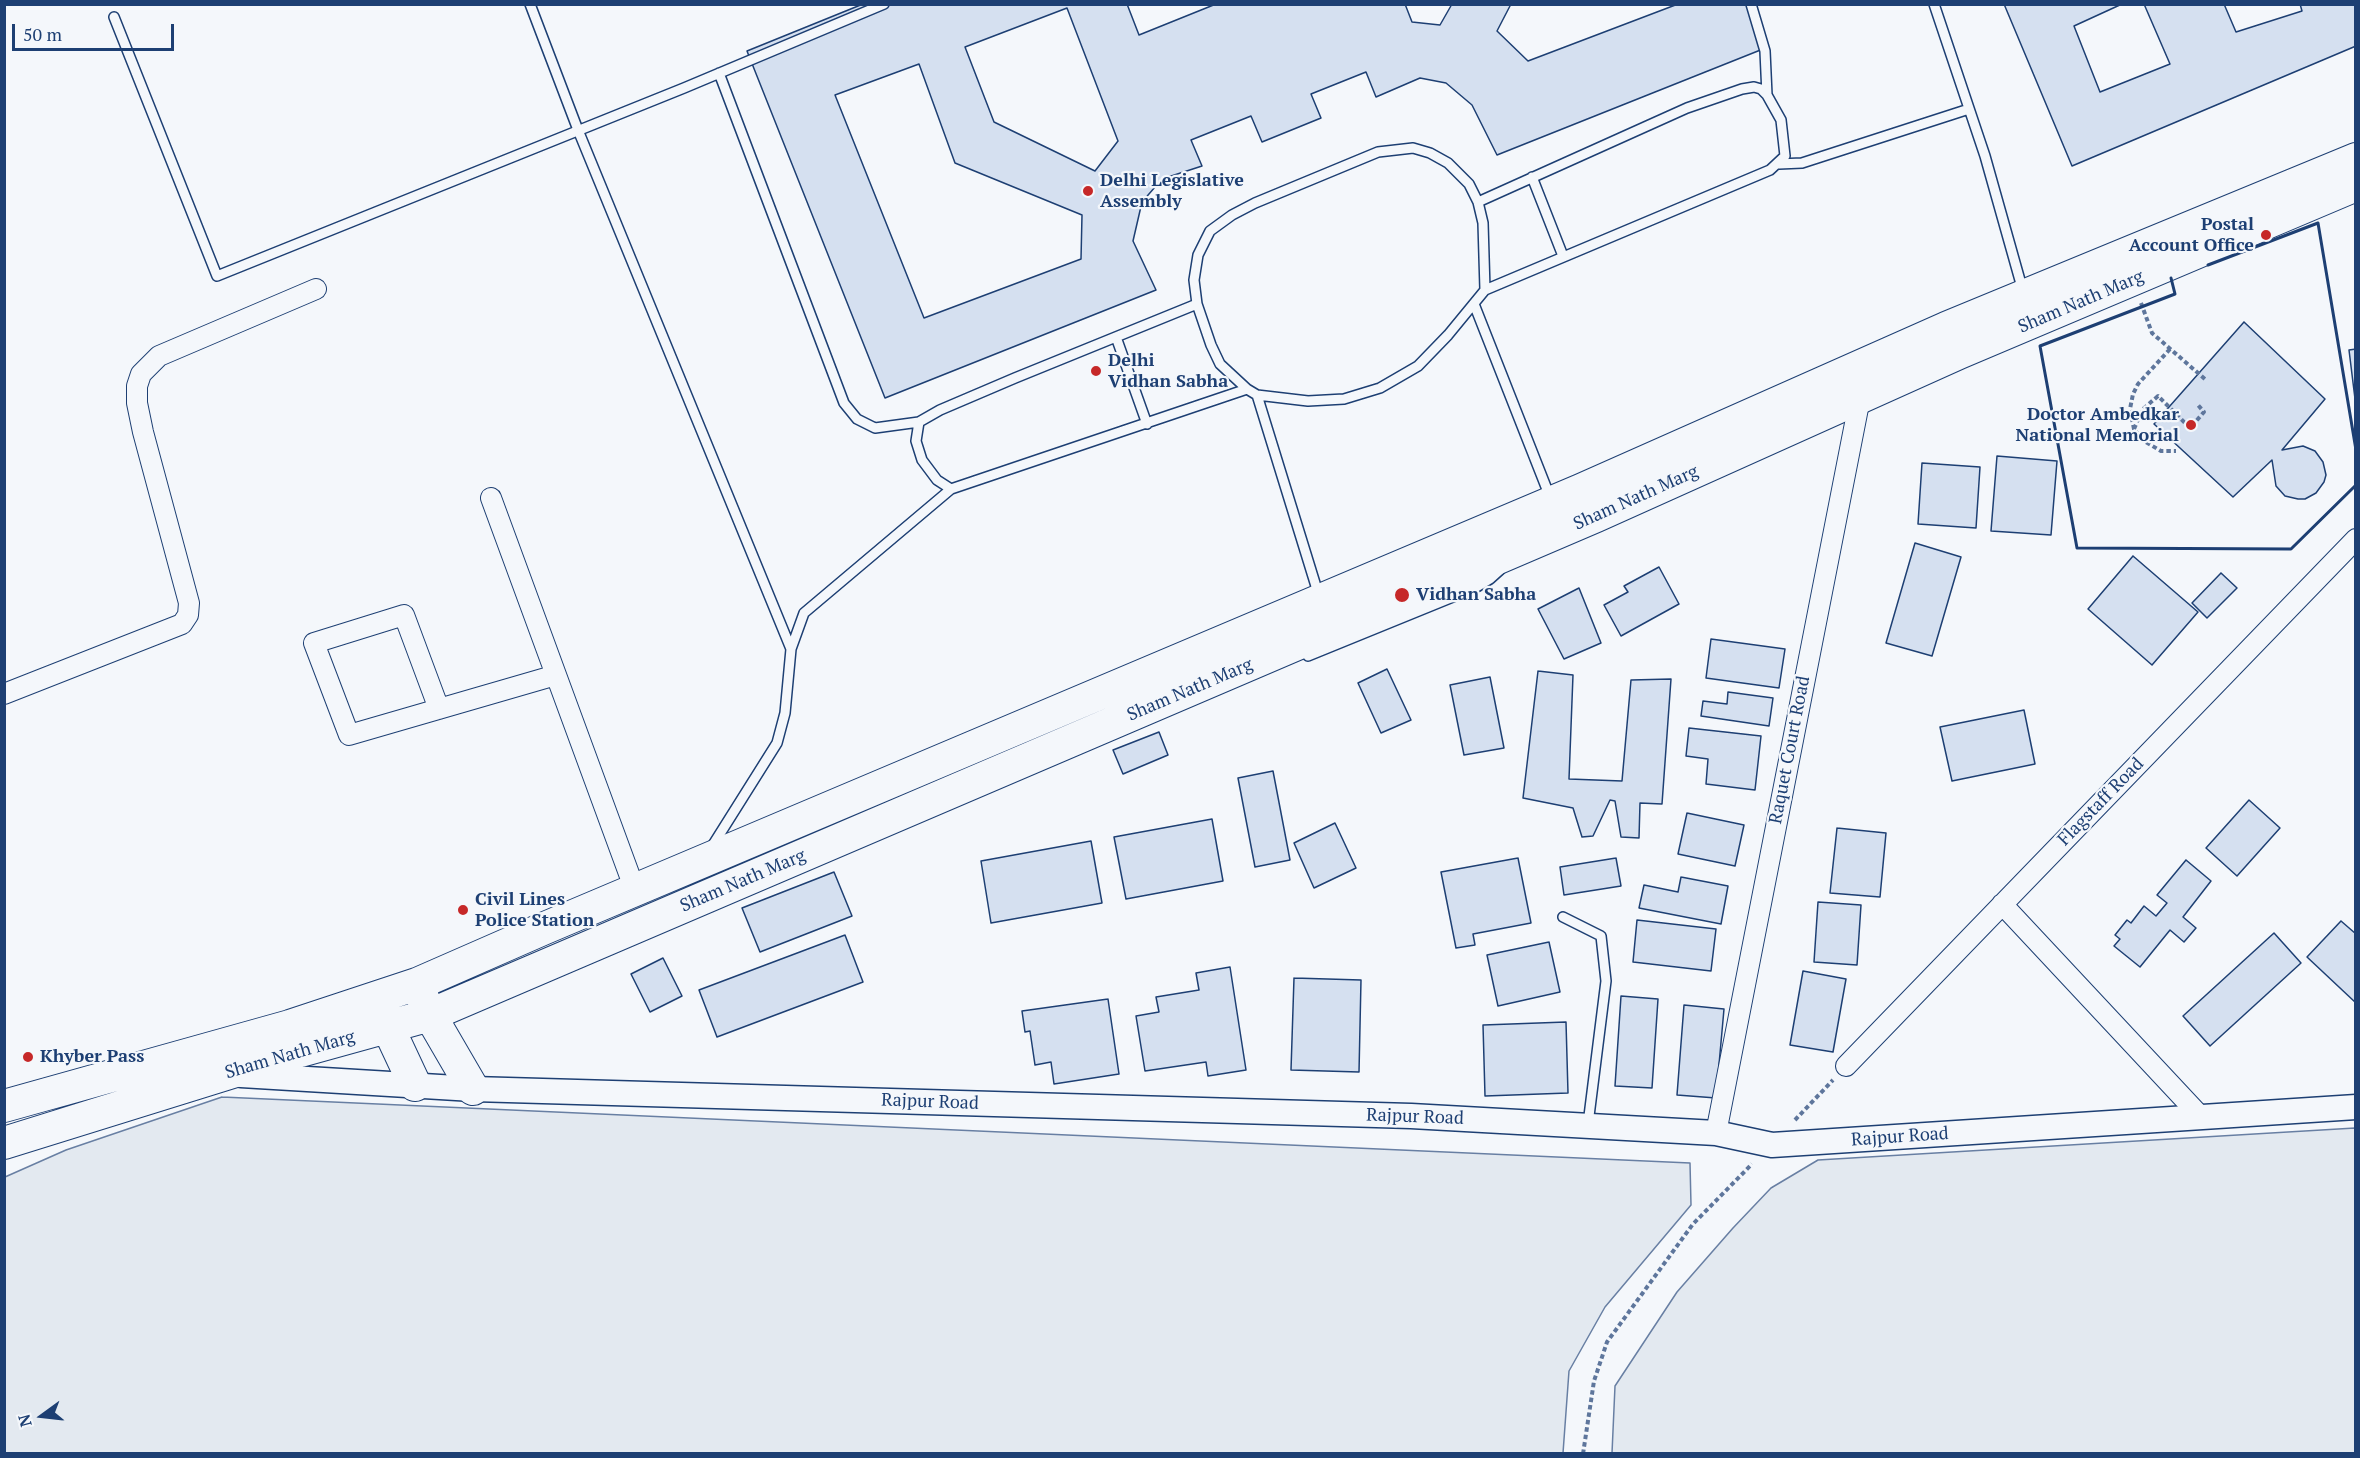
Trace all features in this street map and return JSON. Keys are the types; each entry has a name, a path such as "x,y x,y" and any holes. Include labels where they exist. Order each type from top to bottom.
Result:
{"main road":[{"name":"Sham Nath Marg","path":"4,1143 225,1074 430,1015 709,877 1556,517 2031,308 2355,159"},
{"name":"Sham Nath Marg","path":"2031,308 2132,280 2355,185"},
{"name":"Sham Nath Marg","path":"4,1106 290,1026 417,984 635,890 709,877 1126,717 1327,614 1520,549 1556,517"},
{"path":"417,984 430,1015 473,1089"},
{"path":"374,998 415,1085"}],"street":[{"path":"4,694 182,624 188,615 186,591 143,432 137,403 137,386 141,374 159,356 316,289"},
{"name":"Raquet Court Road","path":"1716,1133 1859,383"},
{"path":"491,498 635,890"},
{"name":"Flagstaff Road","path":"1846,1066 2355,539"},
{"path":"439,709 404,615 314,643 349,735 439,709 556,675"},
{"path":"2002,904 2202,1118"},
{"name":"Rajpur Road","path":"225,1074 473,1089 1411,1116 1716,1133 1772,1145 2355,1107"}],"lane":[{"path":"530,4 578,130 791,649"},
{"path":"114,17 217,276 884,4"},
{"path":"1485,290 1483,223 1478,202 1469,184 1448,163 1430,153 1413,148 1378,152 1255,203 1232,215 1210,231 1198,255 1194,280 1197,304 1220,364 1247,390 1257,394 1308,401 1344,399 1380,388 1418,366 1448,335 1485,290 1770,170 1779,164 1785,156 1781,120 1767,95 1763,37 1751,4"},
{"path":"1934,4 1985,156 2031,308"},
{"path":"719,73 844,403 857,419 875,428 919,422 940,410 1197,304"},
{"path":"1478,202 1687,108 1754,87 1767,95"},
{"path":"1779,164 1802,163 1969,109"},
{"path":"1532,177 1563,256"},
{"path":"1474,304 1556,517"},
{"path":"1116,337 1147,424"},
{"path":"709,877 777,743 785,714 791,649 804,613 951,489 1247,390"},
{"path":"1257,394 1327,614"},
{"path":"919,422 916,441 922,460 937,480 951,489"},
{"path":"1303,658 1475,588 1490,579 1520,549"},
{"path":"1126,717 1161,715"},
{"path":"1563,917 1601,936 1606,981 1587,1126"}],"path":[{"path":"2132,280 2152,333 2206,380"},
{"path":"2170,349 2138,384 2130,409 2133,429 2144,441 2161,451 2176,451"},
{"path":"2133,429 2142,410 2158,396 2190,428 2204,412 2198,405"},
{"path":"1583,1454 1594,1381 1607,1342 1693,1224 1846,1066"}],"shaded area":[{"path":"222,1097 1690,1163 1691,1205 1605,1307 1569,1371 1563,1453 5,1453 5,1177 66,1150"},
{"path":"2355,1128 2355,1453 1612,1453 1615,1386 1677,1292 1771,1188 1818,1160"}],"building":[{"name":"Delhi Legislative Assembly","path":"863,4 1127,4 1139,35 1216,4 1405,4 1412,22 1440,25 1452,4 1511,4 1497,31 1528,61 1678,4 1751,4 1768,47 1497,155 1472,105 1446,83 1420,78 1376,97 1366,72 1311,94 1321,118 1262,142 1251,116 1191,140 1202,166 1162,179 1142,202 1133,241 1156,290 885,398 747,51","holes":["1067,8 1118,141 1095,171 994,122 965,47","919,64 955,163 1082,215 1081,259 924,318 835,95"]},
{"path":"2004,4 2122,4 2074,26 2100,92 2170,64 2144,4 2224,4 2236,32 2302,11 2300,4 2356,4 2356,46 2072,166"},
{"path":"2244,322 2325,399 2282,450 2303,446 2315,451 2323,462 2326,475 2324,482 2316,493 2305,499 2285,496 2276,486 2272,460 2233,497 2154,424"},
{"path":"2356,349 2356,407 2349,350"},
{"path":"1997,456 2057,461 2051,535 1991,531"},
{"path":"1922,463 1980,467 1976,528 1918,524"},
{"path":"1915,543 1961,557 1932,656 1886,643"},
{"path":"2133,556 2198,612 2152,665 2088,609"},
{"path":"1659,567 1679,604 1621,636 1604,605 1628,592 1624,586"},
{"path":"2221,573 2237,588 2207,618 2192,603"},
{"path":"1579,588 1601,643 1564,659 1538,609"},
{"path":"1711,639 1785,649 1779,688 1706,678"},
{"path":"1387,669 1411,720 1381,733 1358,683"},
{"path":"1538,671 1573,675 1569,779 1622,781 1631,680 1671,679 1662,804 1640,803 1639,838 1621,837 1615,801 1610,800 1593,836 1582,837 1573,808 1523,798"},
{"path":"1490,677 1504,748 1464,755 1450,685"},
{"path":"1728,692 1773,698 1769,726 1701,716 1703,701 1727,704"},
{"path":"2024,710 2035,764 1952,781 1940,727"},
{"path":"1689,728 1761,736 1755,790 1706,784 1708,759 1686,756"},
{"path":"1159,732 1168,755 1123,774 1113,750"},
{"path":"1273,771 1290,860 1255,867 1238,778"},
{"path":"2249,800 2280,828 2237,876 2206,848"},
{"path":"1687,813 1744,825 1735,866 1678,854"},
{"path":"1212,819 1223,881 1126,899 1114,837"},
{"path":"1335,823 1356,868 1314,888 1294,843"},
{"path":"1837,828 1886,833 1880,897 1830,893"},
{"path":"1091,841 1102,903 991,923 981,861"},
{"path":"1518,858 1531,923 1473,934 1475,945 1456,948 1441,872"},
{"path":"1616,858 1621,886 1564,895 1560,867"},
{"path":"2186,860 2211,881 2183,917 2196,928 2184,942 2170,930 2140,967 2114,946 2120,939 2115,935 2127,920 2131,923 2144,906 2156,916 2167,903 2157,895"},
{"path":"834,872 852,916 760,952 742,908"},
{"path":"1681,877 1728,886 1721,924 1639,908 1644,885 1678,892"},
{"path":"1818,902 1861,905 1857,965 1814,962"},
{"path":"1637,920 1716,929 1711,971 1633,962"},
{"path":"2341,921 2356,934 2356,1003 2307,957"},
{"path":"2274,933 2301,963 2210,1046 2183,1016"},
{"path":"845,935 863,982 717,1037 699,990"},
{"path":"1549,942 1560,992 1498,1006 1487,955"},
{"path":"663,958 682,996 650,1012 631,974"},
{"path":"1230,967 1246,1070 1208,1076 1206,1062 1145,1071 1136,1016 1159,1012 1156,997 1199,990 1196,973"},
{"path":"1803,971 1846,979 1833,1052 1790,1045"},
{"path":"1294,978 1361,980 1359,1072 1291,1070"},
{"path":"1621,996 1658,999 1652,1088 1615,1086"},
{"path":"1108,999 1119,1074 1054,1084 1051,1062 1035,1065 1030,1031 1025,1032 1022,1011"},
{"path":"1684,1005 1724,1009 1716,1098 1677,1095"},
{"path":"1566,1022 1568,1093 1485,1096 1483,1025"}],"wall":[{"path":"2208,265 2318,223 2356,450"},
{"path":"2171,278 2175,294 2040,346 2077,548 2291,549 2356,485"}],"place":[{"name":"Delhi Legislative Assembly","path":"1088,191"},
{"name":"Postal Account Office","path":"2266,235"},
{"name":"Delhi Vidhan Sabha","path":"1096,371"},
{"name":"Doctor Ambedkar National Memorial","path":"2191,425"},
{"name":"Vidhan Sabha","path":"1402,595"},
{"name":"Civil Lines Police Station","path":"463,910"},
{"name":"Khyber Pass","path":"28,1057"}]}
